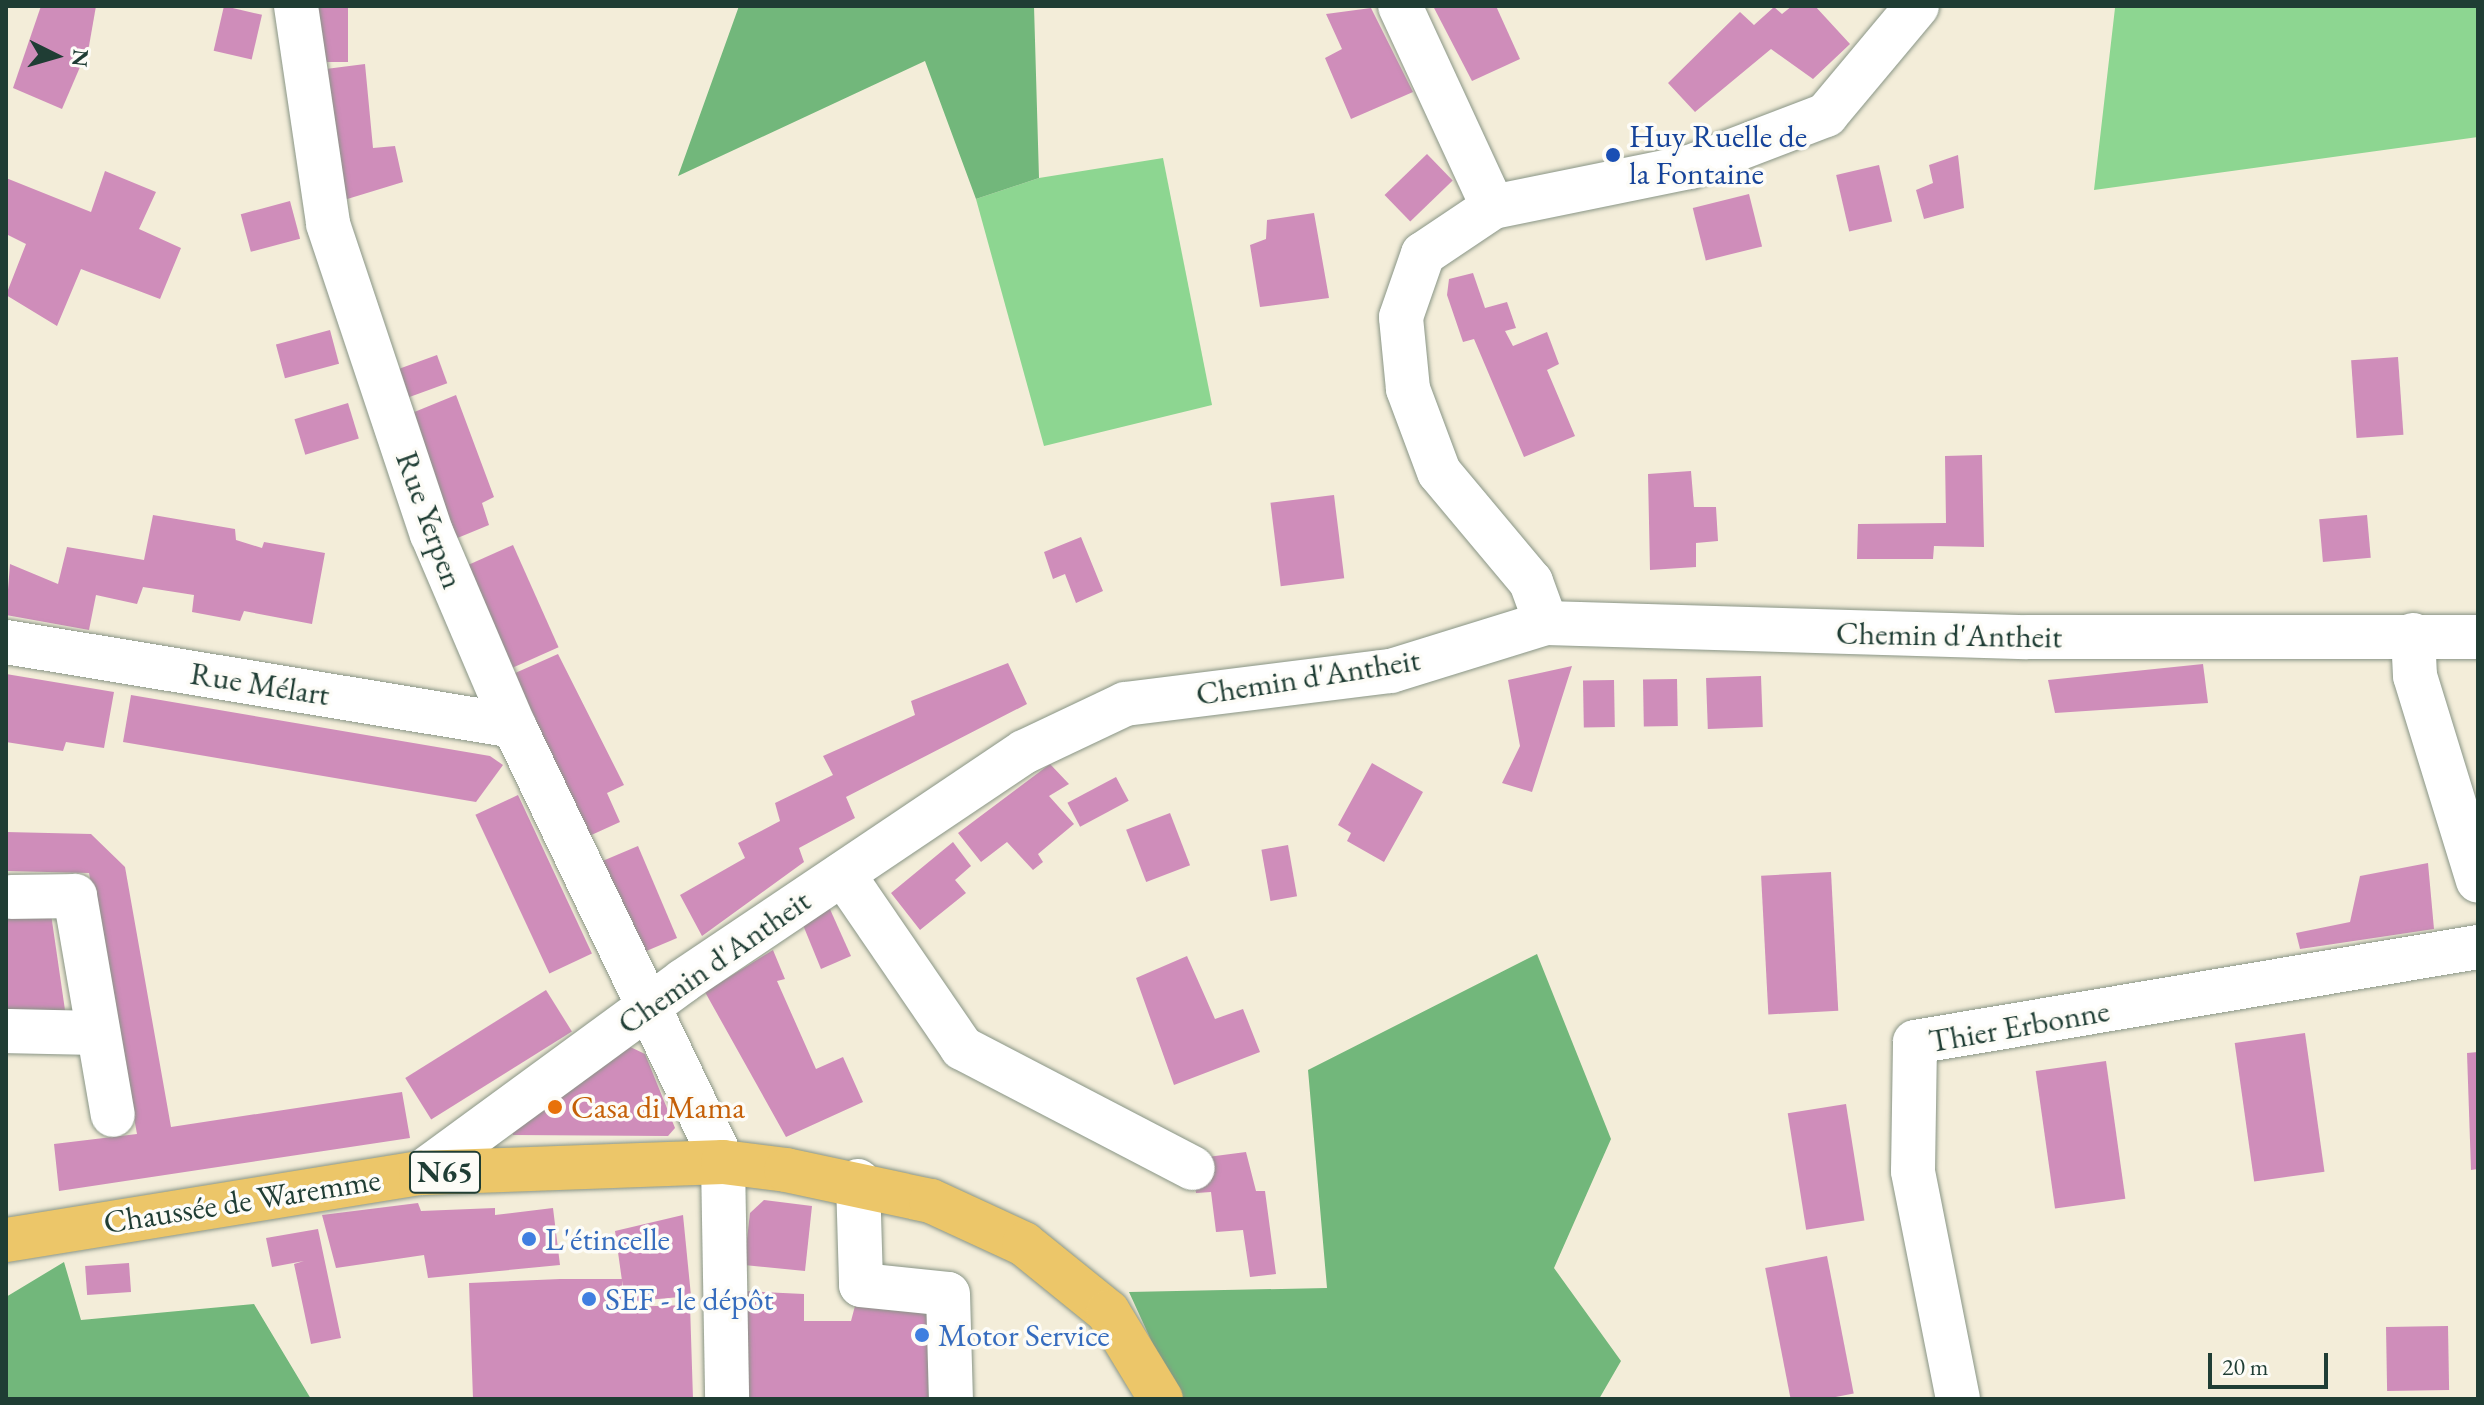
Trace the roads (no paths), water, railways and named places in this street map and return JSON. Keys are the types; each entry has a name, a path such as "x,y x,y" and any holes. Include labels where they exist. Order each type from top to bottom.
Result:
{"main road":[{"name":"Chaussée de Waremme","path":"6,1240 421,1173 723,1162 858,1181 931,1201 1024,1244 1108,1312 1161,1399"}],"street":[{"name":"Rue Yerpen","path":"296,6 297,53 328,224 432,534 514,726 645,1009 723,1162"},
{"path":"1400,6 1493,207"},
{"path":"1546,623 1531,582 1439,472 1408,389 1401,317 1423,254 1493,207 1690,167 1826,115 1917,6"},
{"name":"Chemin d'Antheit","path":"421,1173 645,1009 1024,752 1125,704 1391,671 1546,623 1997,637 2478,637"},
{"path":"2413,635 2415,676 2478,881"},
{"name":"Rue Mélart","path":"6,642 514,726"},
{"path":"843,874 962,1048 1193,1168"},
{"path":"11,897 75,896 113,1115"},
{"name":"Thier Erbonne","path":"1958,1399 1913,1171 1915,1042 2478,947"},
{"path":"6,1031 98,1033"},
{"path":"723,1162 727,1399"},
{"path":"858,1181 861,1285 948,1294 951,1399"}],"place":[{"name":"Huy Ruelle de la Fontaine","path":"1613,155"},
{"name":"Casa di Mama","path":"555,1107"},
{"name":"L'étincelle","path":"529,1239"},
{"name":"SEF - le dépôt","path":"589,1299"},
{"name":"Motor Service","path":"922,1335"}]}
